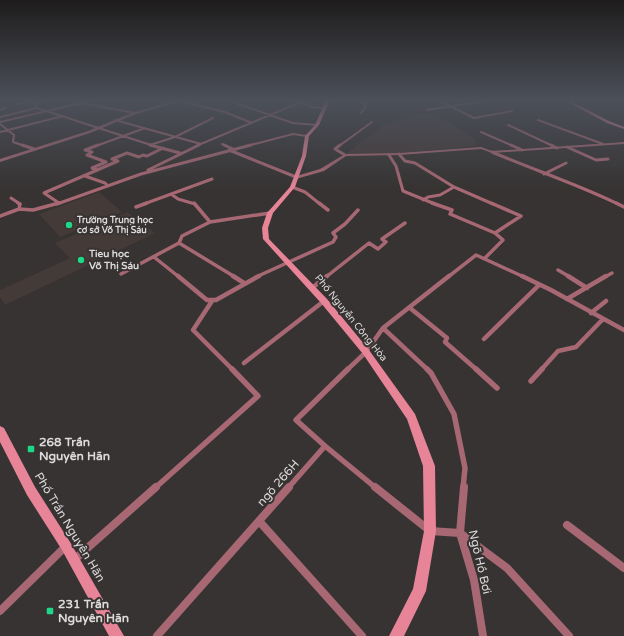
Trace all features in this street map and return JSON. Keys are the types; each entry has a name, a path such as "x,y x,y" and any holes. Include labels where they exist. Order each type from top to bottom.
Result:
{"street":[{"path":"0,161 94,130"},
{"path":"307,136 313,130"},
{"name":"Phố Nguyễn Công Hòa","path":"307,136 304,156 292,187 270,213 264,228 266,239 324,300 366,352 411,417 429,466 430,531 419,591 396,636"},
{"path":"296,177 322,170 345,154 389,155 481,148 492,152 624,143"},
{"name":"Phố Trần Nguyên Hãn","path":"0,431 31,491 66,546 117,636"}],"lane":[{"path":"0,132 6,130 14,135 13,142 34,149"},
{"path":"105,130 125,135 150,146 180,153"},
{"path":"98,170 92,168 106,162 87,155 92,152 85,150 140,130"},
{"path":"151,130 201,144"},
{"path":"150,146 190,130"},
{"path":"141,174 180,153 235,130"},
{"path":"345,154 335,149 361,130"},
{"path":"518,130 557,148"},
{"path":"564,130 603,144"},
{"path":"481,132 522,150"},
{"path":"0,216 19,209 33,210 59,203 141,174 231,149 293,134 307,136"},
{"path":"212,139 217,142"},
{"path":"222,144 296,177"},
{"path":"567,147 596,160 608,160"},
{"path":"59,203 44,193 118,161 112,159 127,153 139,157 143,155 147,156 163,148"},
{"path":"492,152 544,174 592,191 624,207"},
{"path":"399,154 405,161 415,163 454,186 494,202 521,216 495,233"},
{"path":"389,155 396,166 403,191 452,210 450,214 495,233 503,240 485,258"},
{"path":"544,174 566,163"},
{"path":"85,176 105,183 108,186"},
{"path":"136,207 212,179"},
{"path":"423,200 428,197 440,195 454,186"},
{"path":"292,187 305,192 328,210"},
{"path":"172,194 178,200 194,203 210,222"},
{"path":"11,198 20,204 19,209"},
{"path":"74,560 258,396 194,330 212,301 244,283 333,242 336,237 333,233 345,224 358,210"},
{"path":"121,274 179,243 182,236 210,222 270,213"},
{"path":"312,288 369,243 378,249 386,242 382,239 405,223"},
{"path":"179,243 244,283"},
{"path":"569,636 507,568 460,533 430,531 325,446 296,420 366,352 383,328 476,256 485,258 539,284 624,330"},
{"path":"154,257 197,293 207,300 212,301"},
{"path":"558,270 587,288"},
{"path":"567,299 612,273"},
{"path":"484,339 539,284"},
{"path":"244,363 324,300"},
{"path":"591,313 606,301"},
{"path":"410,308 446,338 445,342 463,355 474,368 497,388"},
{"path":"531,381 558,351 576,347 603,319"},
{"name":"Ngõ Hồ Bơi","path":"383,328 431,373 454,414 465,468 460,533 474,580 483,636"},
{"name":"ngõ 266H","path":"157,636 325,446"},
{"path":"259,521 362,636"},
{"path":"567,525 624,568"},
{"path":"0,611 66,546"}],"shaded area":[{"path":"377,130 460,130 476,139 475,146 384,154 346,154"},
{"name":"Trường Trung học cơ sở Võ Thị Sáu","path":"99,192 122,212 60,237 39,214"},
{"name":"Tieu học Võ Thị Sáu","path":"127,212 155,233 5,305 0,297 0,290 70,258 55,243"}],"place":[{"name":"Trường Trung học cơ sở Võ Thị Sáu","path":"69,225"},
{"name":"Tieu học Võ Thị Sáu","path":"81,260"},
{"name":"268 Trần Nguyên Hãn","path":"31,449"},
{"name":"231 Trần Nguyên Hãn","path":"50,611"}]}
